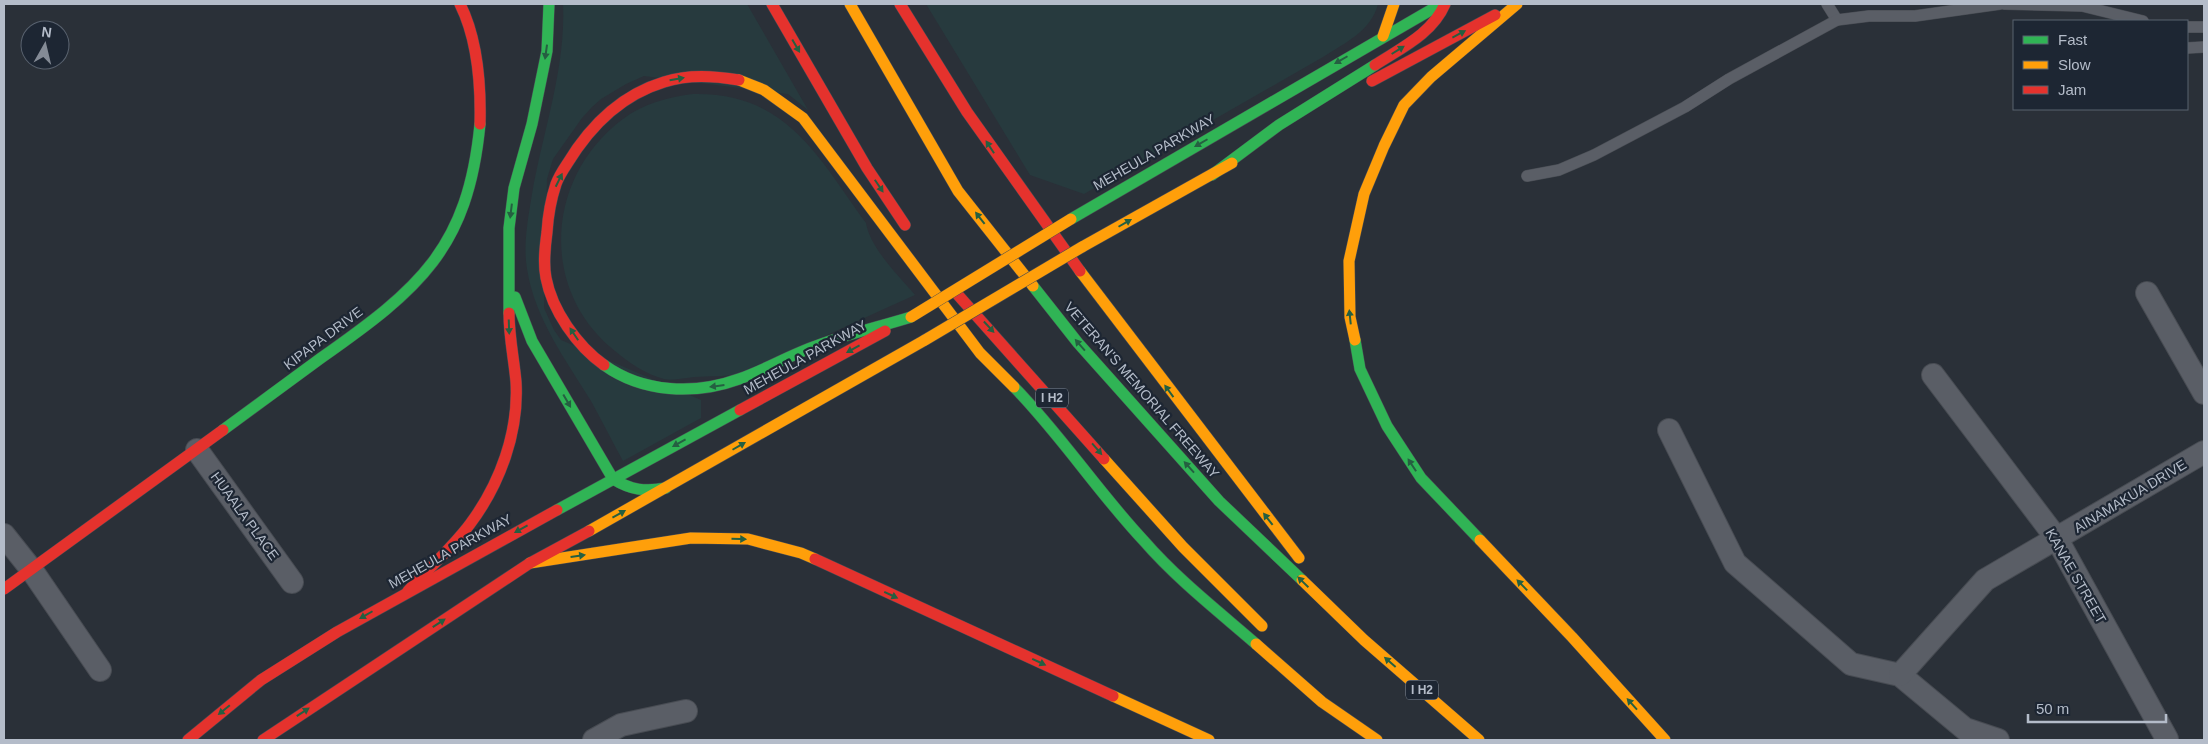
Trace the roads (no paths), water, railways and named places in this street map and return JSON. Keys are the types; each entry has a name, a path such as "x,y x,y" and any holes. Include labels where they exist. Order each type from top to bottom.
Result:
{"main road":[{"name":"KIPAPA DRIVE","path":"4,589 373,320 408,291 431,266 448,242 467,196 479,150 480,102 478,60 460,4"},
{"path":"408,591 470,524 496,483 509,446 515,415 516,382 509,332 509,228 514,188 532,124 547,50 548,4"},
{"path":"772,4 867,168 911,232"},
{"name":"VETERAN'S MEMORIAL FREEWAY","path":"850,4 958,191 1078,343 1219,501 1364,640 1479,740"},
{"path":"900,4 917,35 1006,172 1195,427 1364,640"},
{"path":"1383,36 1394,4"},
{"name":"MEHEULA PARKWAY","path":"188,740 261,680 337,632 408,591 911,317 1071,218 1441,4"},
{"path":"1212,175 1279,125 1416,39 1439,18 1445,4"},
{"path":"263,740 530,563 666,488 925,340 1082,247 1212,175 1400,65 1517,4"},
{"path":"1517,4 1431,77 1404,105 1384,146 1364,194 1349,261 1350,317 1360,369 1387,426 1421,478 1572,637 1665,740"},
{"path":"911,317 816,346 727,384 689,389 645,386 610,371 583,348 560,315 546,281 548,212 556,183 577,148 597,123 632,94 663,81 702,75 741,80 780,100 803,118 980,353 1038,412 1144,542 1206,600 1322,702 1377,740"},
{"path":"508,261 515,299 532,341 613,479 630,490 646,492 666,488"},
{"name":"I H2","path":"944,280 1018,358 1144,503 1236,602 1270,634"},
{"path":"530,563 691,538 748,539 801,554 1208,740"}],"street":[{"path":"2147,293 2204,393"},
{"name":"KANAE STREET","path":"1933,375 2057,539 2167,739"},
{"path":"1670,430 1735,563 1851,664 1900,675 1965,729 1998,740"},
{"name":"HUAALA PLACE","path":"197,450 292,582"},
{"name":"AINAMAKUA DRIVE","path":"1900,675 1985,580 2204,452"},
{"path":"4,535 31,569 100,670"},
{"path":"594,740 621,725 686,711"}],"lane":[{"path":"1827,4 1838,20"},
{"path":"1527,176 1559,170 1594,155 1685,107 1730,79 1838,20 1869,16 1915,16 1943,7 2000,4"},
{"path":"2004,4 2082,5 2139,20"},
{"path":"2188,27 2204,27"},
{"path":"2188,48 2204,47"}]}
